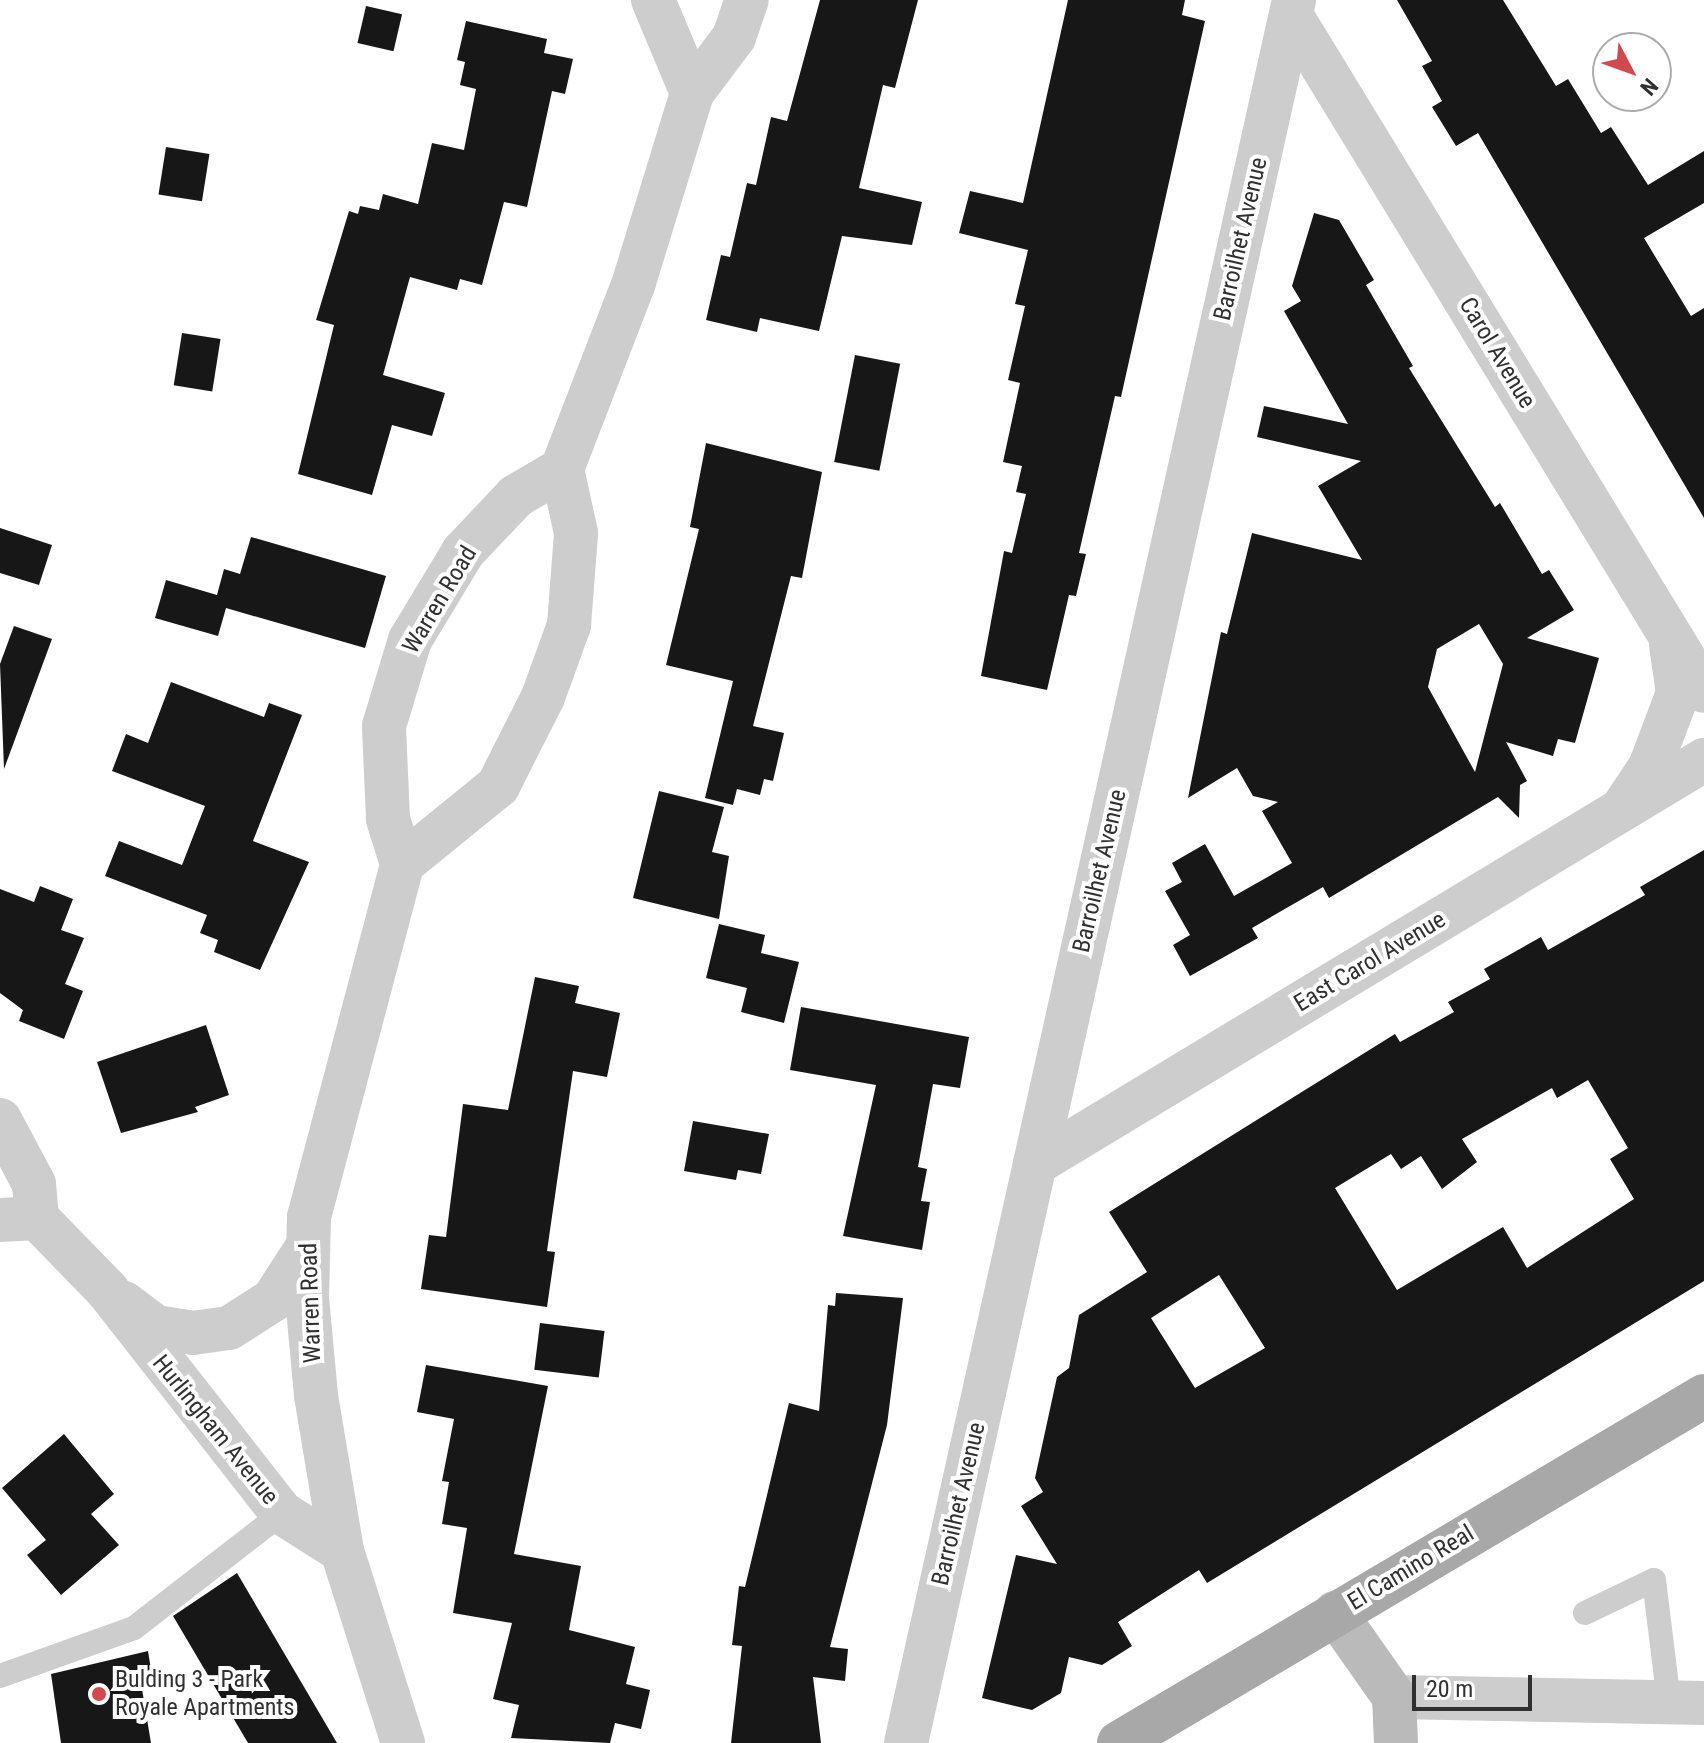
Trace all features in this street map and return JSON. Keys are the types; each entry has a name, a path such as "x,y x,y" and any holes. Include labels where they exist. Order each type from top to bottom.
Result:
{"main road":[{"name":"El Camino Real","path":"1119,1743 1704,1396"},
{"path":"1335,1613 1394,1697 1396,1743"}],"street":[{"path":"653,0 692,93"},
{"path":"402,864 498,786 543,697 569,625 576,533 562,469 634,282 692,93 734,37 747,0"},
{"name":"Carol Avenue","path":"1293,8 1704,691"},
{"name":"Barroilhet Avenue","path":"906,1743 1293,8"},
{"name":"Warren Road","path":"403,1743 342,1551 316,1395 309,1217 402,864 388,819 384,726 410,640 463,552 516,496 562,469"},
{"path":"1621,810 1650,767 1678,693 1669,635"},
{"name":"East Carol Avenue","path":"1035,1164 1704,760"},
{"name":"Hurlingham Avenue","path":"0,1120 34,1184 18,1219 156,1327 193,1333 229,1328 273,1300 308,1246"},
{"name":"Hurlingham Avenue","path":"107,1290 282,1513 342,1551"},
{"path":"1394,1697 1686,1703"}],"lane":[{"path":"0,1676 134,1628 282,1513"},
{"path":"1585,1613 1654,1580 1686,1703"}],"building":[{"path":"820,0 918,0 895,88 883,85 859,188 922,202 912,245 842,236 819,331 760,318 757,332 706,320 721,255 730,257 747,183 756,185 771,117 787,121"},
{"path":"1068,0 1185,0 1182,15 1205,21 1121,397 1115,396 1079,553 1086,554 1076,596 1069,595 1047,690 981,676 1004,551 1012,553 1026,494 1016,492 1022,466 1003,462 1020,383 1008,380 1025,306 1015,304 1028,250 959,233 970,191 1023,203"},
{"path":"1397,0 1503,0 1556,86 1568,79 1601,133 1611,127 1648,185 1704,151 1704,203 1644,238 1691,316 1704,308 1704,518 1478,133 1456,146 1432,107 1442,101 1422,66 1432,61"},
{"path":"366,6 402,14 394,51 357,43"},
{"path":"466,21 547,39 544,53 573,59 565,94 552,91 527,207 504,202 482,285 460,279 457,290 410,277 383,375 445,393 432,436 392,425 372,495 298,474 334,325 316,320 349,211 358,214 360,206 379,210 383,194 418,204 432,143 464,150 476,89 460,85 465,62 457,60"},
{"path":"166,147 209,154 202,201 158,194"},
{"path":"1314,213 1339,220 1374,280 1366,285 1413,366 1409,368 1495,507 1500,503 1542,574 1549,570 1574,610 1527,638 1599,658 1575,743 1558,739 1553,756 1506,742 1527,781 1520,785 1519,818 1498,797 1329,898 1323,887 1252,928 1258,938 1190,976 1173,945 1190,935 1165,891 1182,882 1172,863 1205,844 1234,896 1292,863 1262,811 1278,802 1253,796 1237,768 1188,798 1221,632 1227,634 1252,533 1362,560 1318,486 1361,461 1257,437 1264,406 1348,424 1284,311 1301,301 1292,286","holes":["1479,624 1503,664 1475,772 1428,687 1437,649"]},
{"path":"182,333 221,339 212,391 174,385"},
{"path":"855,355 900,364 879,471 834,462"},
{"path":"706,443 822,472 802,578 791,576 753,726 784,733 773,781 764,779 760,795 737,789 733,805 705,798 733,681 666,665 699,529 690,527"},
{"path":"0,528 52,545 39,585 0,573"},
{"path":"251,537 386,576 365,648 226,608 218,636 155,618 166,580 217,595 224,569 240,574"},
{"path":"14,626 52,639 4,769 0,664"},
{"path":"171,682 264,717 269,703 302,715 253,841 309,862 260,970 214,952 218,940 200,933 207,915 105,876 119,841 182,865 205,806 112,771 126,734 148,743"},
{"path":"659,791 724,807 712,852 729,856 719,919 633,898"},
{"path":"1704,850 1704,1281 1207,1583 1199,1570 1118,1622 1132,1646 1102,1665 1069,1657 1061,1693 1032,1710 982,1698 1016,1555 1057,1564 1021,1506 1043,1492 1035,1478 1057,1377 1069,1368 1079,1315 1147,1272 1109,1212 1395,1034 1400,1042 1454,1012 1448,1002 1490,979 1484,969 1541,937 1548,950 1645,895 1640,887","holes":["1588,1080 1628,1148 1610,1159 1634,1199 1527,1268 1503,1227 1397,1290 1335,1188 1391,1154 1401,1169 1421,1156 1442,1189 1477,1162 1462,1139 1552,1088 1557,1098","1219,1275 1265,1348 1195,1388 1151,1318"]},
{"path":"40,886 73,899 61,930 84,938 65,984 83,991 64,1039 19,1021 23,1010 0,993 0,889 34,902"},
{"path":"719,924 765,935 761,953 799,962 784,1023 741,1012 747,988 706,978"},
{"path":"535,977 579,986 575,1003 620,1013 607,1077 573,1071 547,1251 555,1252 547,1307 421,1289 429,1235 446,1237 463,1104 508,1110"},
{"path":"801,1007 969,1037 960,1088 933,1084 918,1167 927,1169 921,1201 930,1202 922,1250 843,1236 876,1085 790,1070"},
{"path":"206,1025 229,1095 195,1107 198,1112 121,1133 97,1062"},
{"path":"693,1121 769,1134 761,1174 738,1170 736,1180 684,1171"},
{"path":"836,1293 903,1298 887,1425 830,1647 848,1649 845,1681 813,1677 821,1743 731,1743 742,1646 732,1645 739,1586 745,1587 789,1403 819,1411 828,1305 835,1306"},
{"path":"540,1323 605,1331 599,1378 534,1370"},
{"path":"426,1365 548,1386 514,1554 581,1566 569,1630 635,1647 626,1684 650,1690 641,1729 615,1723 610,1743 511,1738 519,1705 493,1699 512,1623 453,1613 467,1528 442,1524 449,1482 442,1481 454,1419 417,1412"},
{"path":"64,1434 114,1494 91,1514 119,1545 61,1595 27,1555 46,1540 2,1488"},
{"path":"237,1573 337,1743 248,1743 173,1616"},
{"name":"Bulding 3 - Park Royale Apartments","path":"148,1651 154,1688 142,1689 151,1743 61,1743 51,1674"}],"place":[{"name":"Bulding 3 - Park Royale Apartments","path":"99,1694"}]}
